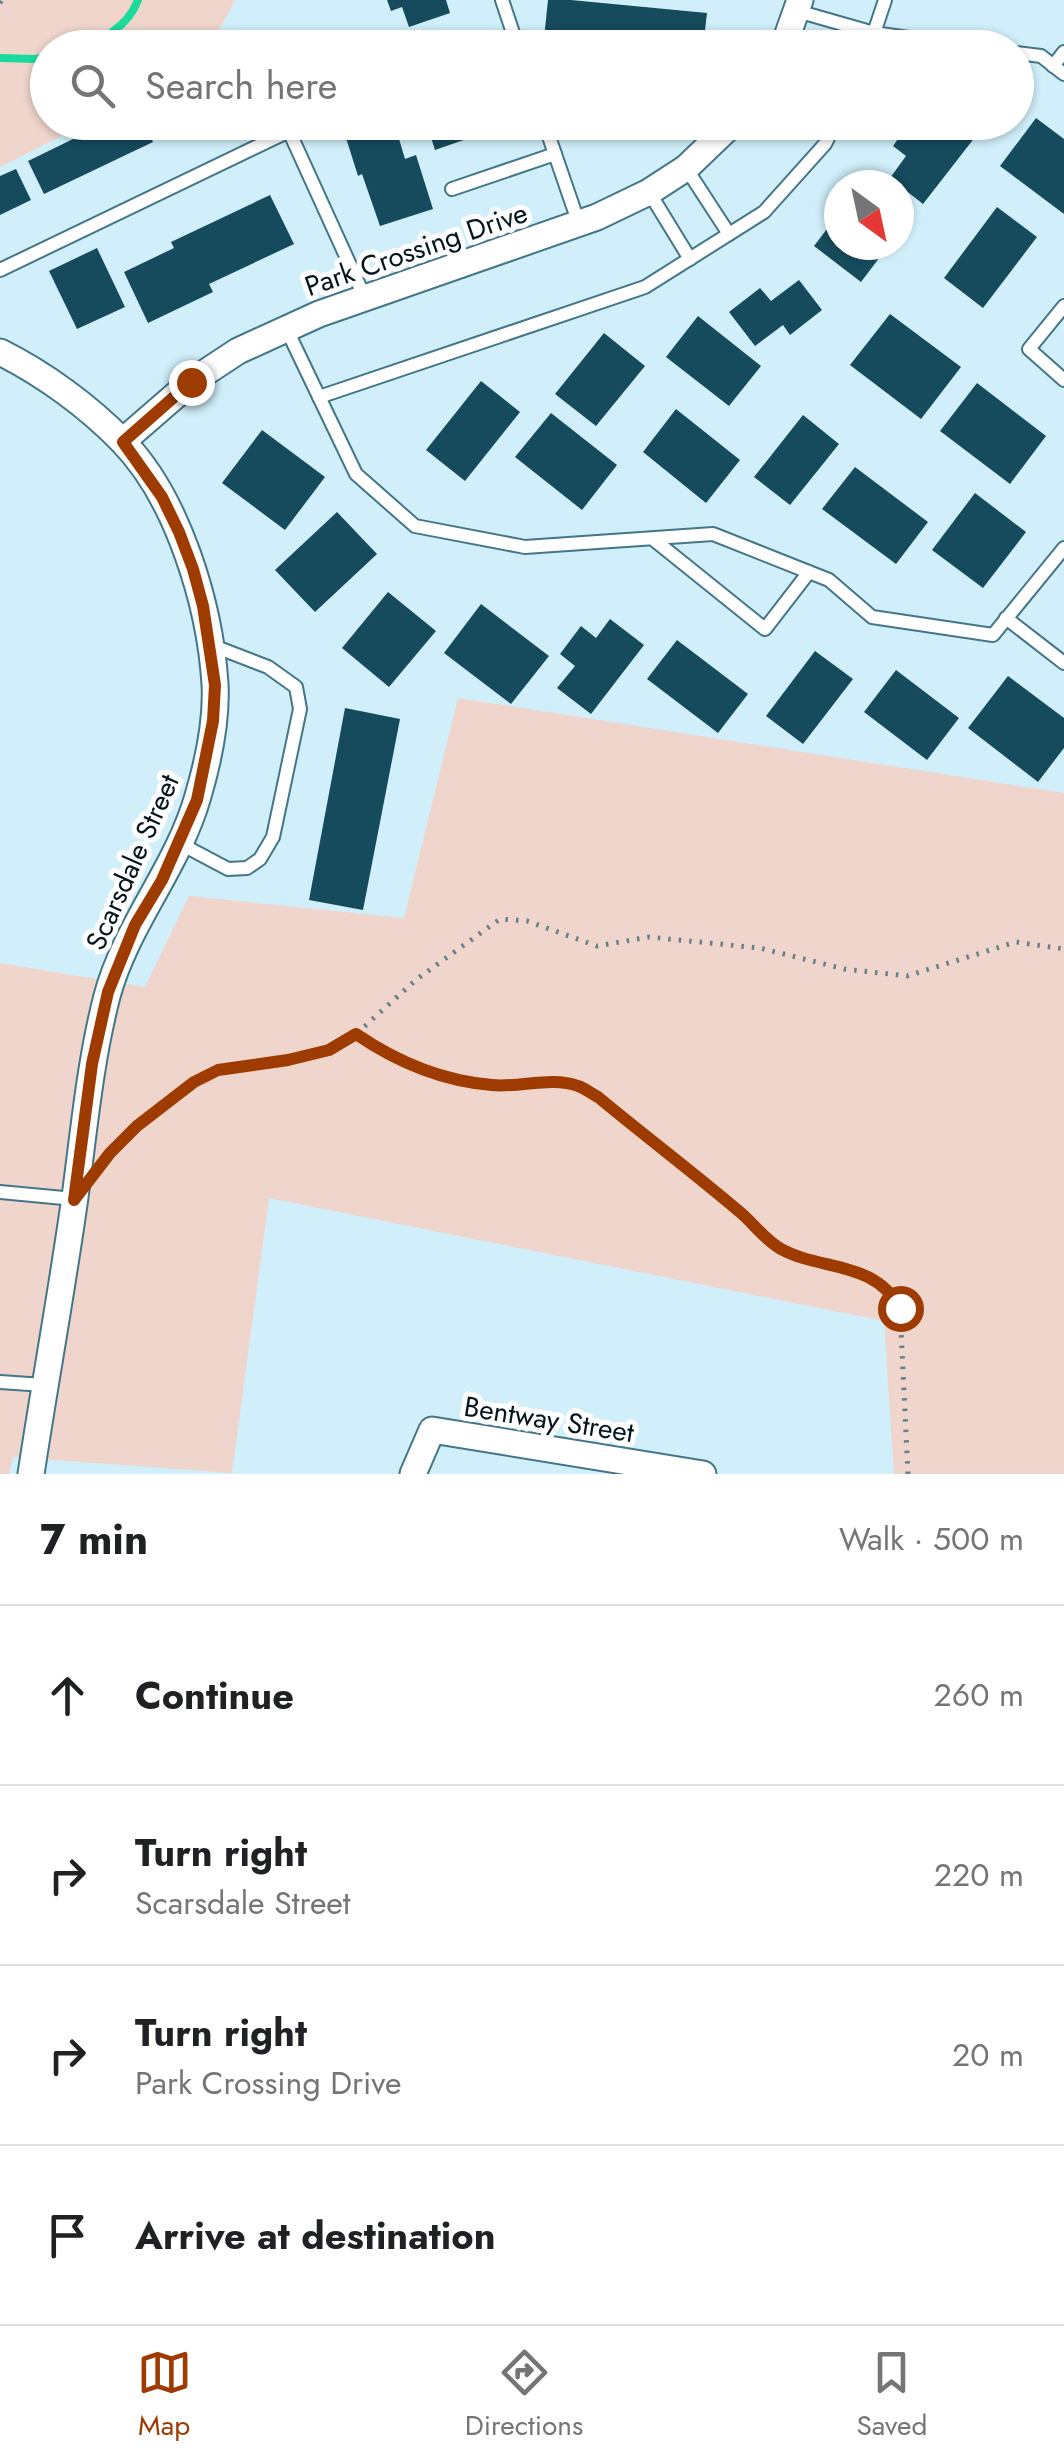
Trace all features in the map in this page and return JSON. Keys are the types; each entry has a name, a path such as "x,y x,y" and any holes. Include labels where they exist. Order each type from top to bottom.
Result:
{"street":[{"path":"789,30 798,6"},
{"name":"Park Crossing Drive","path":"123,442 191,382 238,350 365,298 597,218 686,168 715,140"},
{"name":"Scarsdale Street","path":"0,352 54,384 123,442 162,497 193,569 215,685 213,721 197,800 162,880 135,925 108,992 92,1064 31,1474"},
{"name":"Bentway Street","path":"413,1474 432,1430 703,1474"}],"lane":[{"path":"502,0 512,30"},
{"path":"875,30 885,0"},
{"path":"798,6 868,30"},
{"path":"1034,55 1059,70 1064,52"},
{"path":"0,270 270,140"},
{"path":"293,140 365,298"},
{"path":"550,140 579,224"},
{"path":"319,397 645,286 764,212 827,140"},
{"path":"452,189 555,154"},
{"path":"686,168 729,234"},
{"path":"649,192 690,259"},
{"path":"1064,306 1029,350 1064,380"},
{"path":"286,328 356,474 415,526 525,547 712,534 829,580 872,617 992,635 1064,548"},
{"path":"653,540 765,629 809,572"},
{"path":"1006,618 1064,663"},
{"path":"178,843 228,869 247,868 260,860 274,837 300,710 296,688 268,667 209,644"},
{"path":"0,1192 74,1200"},
{"path":"0,1382 44,1385"}],"path":[{"path":"74,1200 110,1153 137,1126 194,1082 218,1070 329,1050 356,1034 416,979 500,920 527,921 598,946 649,938 760,948 844,969 907,976 1016,942 1064,949"},
{"path":"356,1034 381,1051 442,1078 495,1086 578,1086 612,1109 784,1250 847,1268 893,1295 900,1308 908,1474"}],"shaded area":[{"path":"0,0 235,0 219,30 30,30 30,140 53,140 0,167"},
{"path":"458,698 1064,793 1064,1474 894,1474 884,1321 269,1198 232,1473 13,1457 9,1474 0,1474 0,963 145,987 189,896 404,918"}],"building":[{"path":"387,0 446,0 450,13 409,27 402,7 391,11"},
{"path":"548,0 707,13 705,30 545,30"},
{"path":"1036,118 1064,139 1064,214 1000,166 1020,140 1034,140"},
{"path":"71,140 153,142 44,194 28,161"},
{"path":"347,140 399,140 405,159 416,155 433,209 380,226 362,174 358,176"},
{"path":"432,140 464,140 435,150"},
{"path":"897,140 973,140 923,204 914,197 914,170 896,170 906,156 893,146"},
{"path":"16,169 31,200 0,215 0,176"},
{"path":"270,195 294,244 209,284 213,292 148,323 124,272 174,248 171,242"},
{"path":"997,207 1037,237 983,308 944,278"},
{"path":"824,233 824,254 814,246"},
{"path":"97,248 125,307 77,329 49,271"},
{"path":"832,260 878,260 861,282"},
{"path":"799,280 822,310 790,335 783,325 755,346 729,312 760,288 771,301"},
{"path":"890,314 961,367 921,419 850,365"},
{"path":"698,316 761,366 729,406 666,357"},
{"path":"604,333 645,366 596,426 555,394"},
{"path":"481,381 520,412 465,481 426,450"},
{"path":"977,383 1046,436 1010,484 940,431"},
{"path":"676,409 740,460 706,503 643,452"},
{"path":"551,413 617,465 582,510 515,457"},
{"path":"803,415 839,444 790,505 754,477"},
{"path":"262,430 325,477 285,530 222,483"},
{"path":"855,467 928,522 896,564 822,509"},
{"path":"975,493 1026,532 983,588 932,550"},
{"path":"337,512 377,554 315,612 275,570"},
{"path":"388,592 436,631 389,687 342,648"},
{"path":"481,604 549,656 511,704 444,653"},
{"path":"610,619 644,645 591,714 557,688 575,666 560,654 581,626 596,638"},
{"path":"677,640 748,694 718,733 647,679"},
{"path":"815,651 853,679 803,744 766,716"},
{"path":"896,670 959,718 927,760 864,712"},
{"path":"1008,676 1064,718 1064,748 1038,782 968,728"},
{"path":"345,708 400,719 363,910 309,900"}],"waterway":[{"path":"115,30 138,0"},
{"path":"0,58 30,59"}],"route":[{"path":"191,382 123,442 162,497 193,569 215,685 213,721 197,800 162,880 135,925 108,992 92,1064 74,1200 110,1153 137,1126 194,1082 218,1070 329,1050 356,1034 381,1051 442,1078 495,1086 578,1086 598,1097 774,1244 847,1268 875,1282 893,1295 900,1308"}]}
